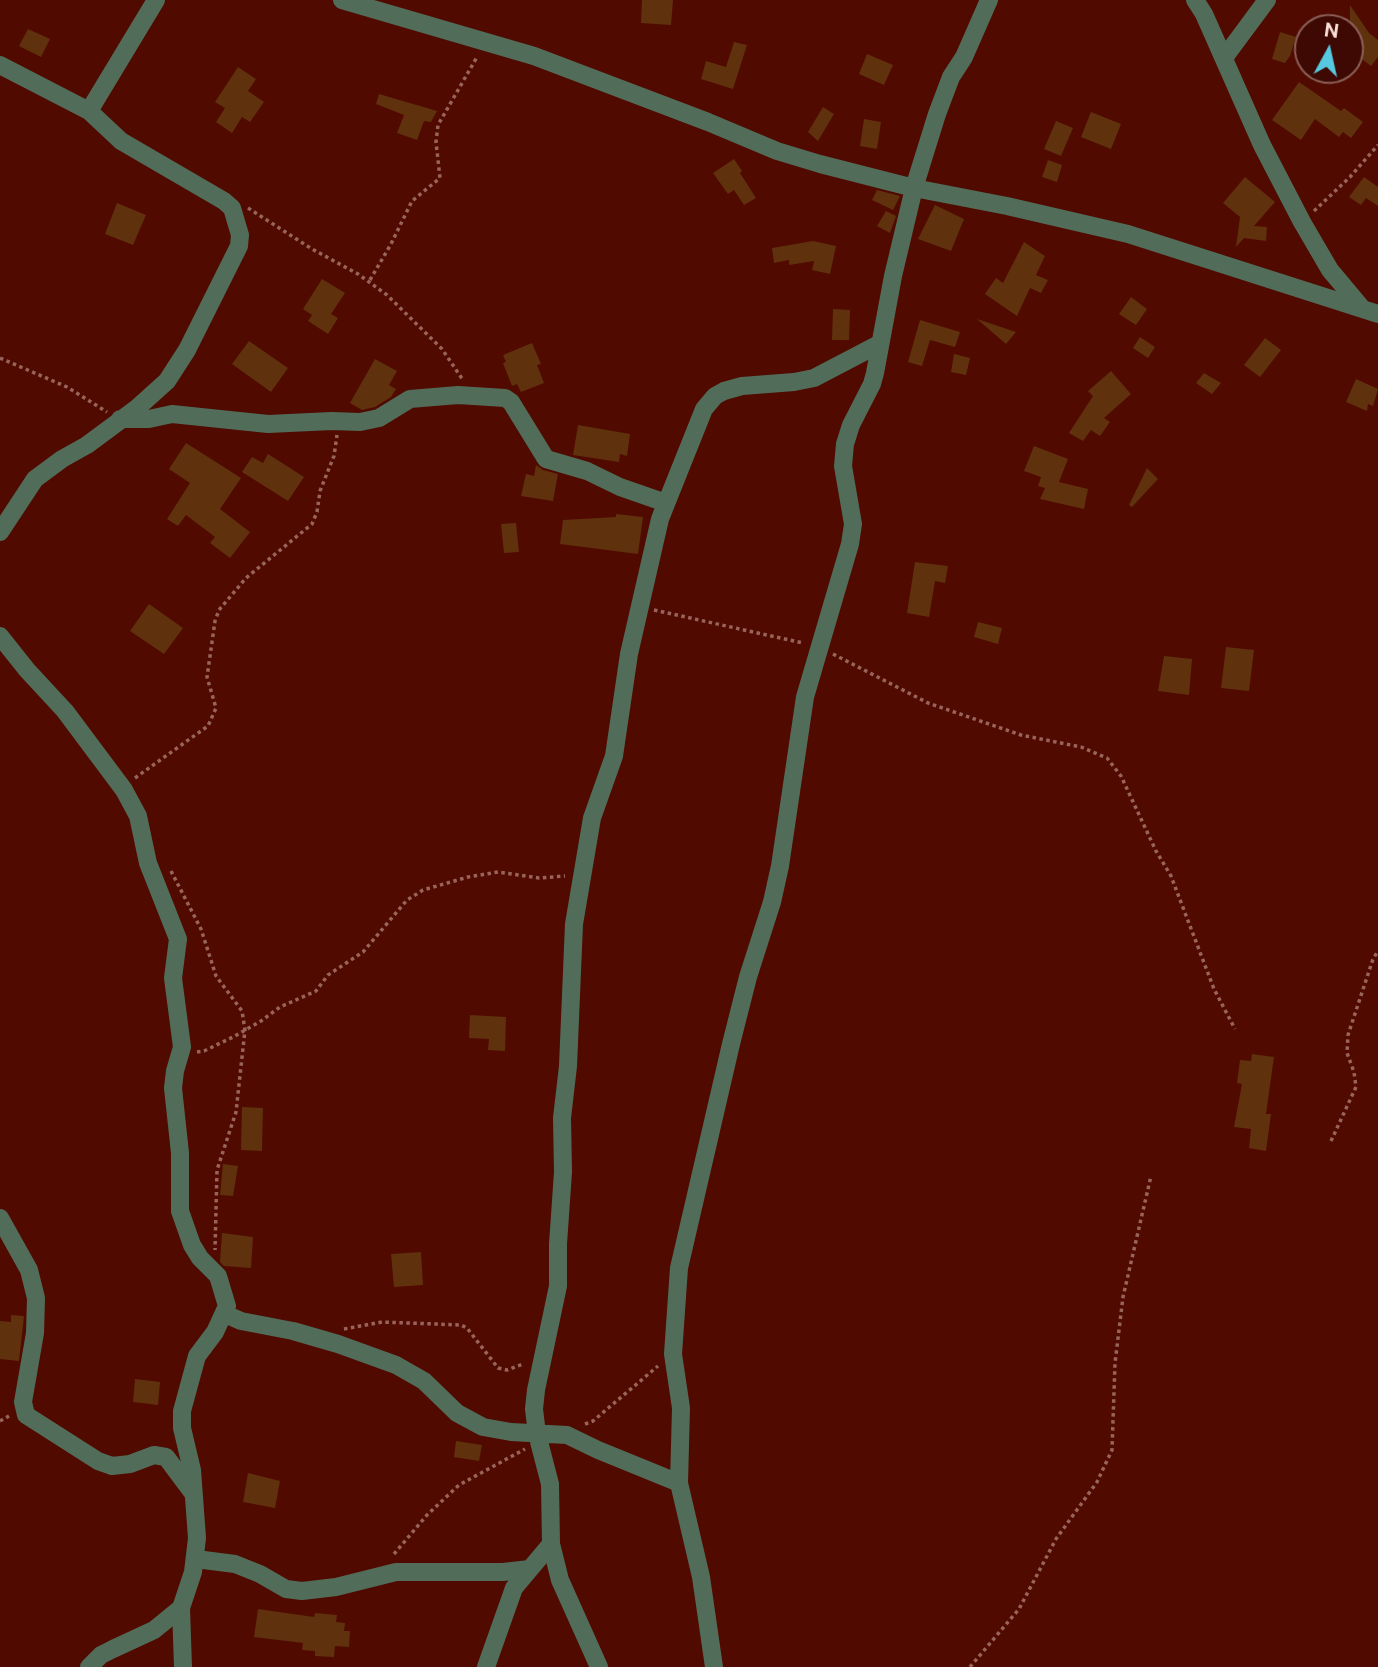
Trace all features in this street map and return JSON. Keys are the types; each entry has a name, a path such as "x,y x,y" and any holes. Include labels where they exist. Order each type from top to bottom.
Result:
{"street":[{"path":"89,111 156,0"},
{"path":"342,0 489,42 576,71 777,151 914,188 1128,234 1281,285 1370,310"},
{"path":"714,1667 701,1577 683,1507 680,1483 681,1408 673,1354 679,1268 701,1163 737,1017 772,902 790,806 805,697 846,561 853,523 844,466 845,444 854,418 872,384 914,188 944,93 964,57 989,0"},
{"path":"1195,0 1204,13 1262,145 1302,222 1330,270 1370,310"},
{"path":"1224,58 1267,0"},
{"path":"0,65 89,111 121,141 171,168 232,208 240,235 239,246 187,350 167,381 137,408 35,480 0,533"},
{"path":"599,1667 560,1580 551,1544 550,1484 537,1434 534,1409 558,1286 563,1172 562,1118 568,1066 574,923 592,818 614,756 629,654 660,519 704,409 715,396 724,391 742,386 794,382 814,377 879,344"},
{"path":"120,419 149,419 172,414 268,424 372,420 410,399 458,395 508,399 546,459 587,471 620,487 666,503"},
{"path":"0,636 65,711 122,787 138,816 148,863 177,934 173,978 181,1053 173,1088 180,1153 180,1211 191,1245 200,1258 213,1269 223,1286 227,1306 215,1332 197,1356 182,1411 182,1428 192,1470 197,1538 196,1559 181,1608 183,1667"},
{"path":"0,1218 29,1270 35,1291 35,1333 23,1402 26,1415 98,1461 112,1466 130,1464 154,1455 166,1457 193,1493"},
{"path":"225,1314 241,1321 316,1338 396,1365 424,1381 457,1413 470,1421 493,1429 561,1434 680,1483"},
{"path":"486,1667 509,1598 551,1544"},
{"path":"196,1559 235,1564 291,1590 326,1588 397,1572 503,1572 530,1569"},
{"path":"89,1667 101,1655 154,1630 181,1608"}],"path":[{"path":"370,281 412,201 440,178 436,142 438,125 475,59 489,42"},
{"path":"1302,222 1350,177 1378,145"},
{"path":"232,208 253,210 312,249 370,281 442,349 465,383 479,396"},
{"path":"0,358 75,391 120,419"},
{"path":"122,787 208,726 216,708 207,677 219,610 246,578 312,524 320,491 334,456 340,421"},
{"path":"639,608 663,611 779,640 820,646 928,703 1021,735 1081,747 1107,758 1121,776 1171,876 1214,989 1235,1029"},
{"path":"181,1053 204,1051 245,1030 280,1007 316,991 328,975 363,952 413,894 468,877 498,872 539,878 562,877 585,858"},
{"path":"168,866 201,929 216,976 242,1011 245,1030 236,1112 217,1170 213,1269"},
{"path":"1331,1142 1356,1087 1347,1053 1348,1035 1378,951"},
{"path":"970,1667 1019,1609 1056,1539 1097,1482 1112,1450 1115,1363 1124,1297 1151,1176"},
{"path":"316,1338 354,1325 382,1322 461,1325 467,1328 498,1368 507,1370 518,1367 544,1353"},
{"path":"561,1434 593,1421 673,1354"},
{"path":"374,1577 443,1499 476,1474 525,1450 537,1434"}],"building":[{"path":"642,0 673,0 671,25 641,23"},
{"path":"1364,26 1378,40 1378,57 1371,66 1364,61"},
{"path":"28,29 50,39 41,57 19,46"},
{"path":"1280,32 1294,36 1290,56 1285,63 1272,59"},
{"path":"734,42 747,45 733,89 701,79 706,61 726,67"},
{"path":"867,54 893,65 884,85 859,74"},
{"path":"238,67 256,79 248,91 264,102 250,122 242,117 232,133 216,122 225,108 215,102"},
{"path":"1298,84 1302,84 1341,111 1344,108 1363,122 1351,138 1343,132 1339,137 1315,119 1301,140 1272,120"},
{"path":"379,94 437,111 431,122 424,121 417,140 397,133 404,115 376,104"},
{"path":"823,107 834,114 818,141 808,132"},
{"path":"1091,112 1121,124 1111,149 1081,137"},
{"path":"864,119 881,122 877,149 860,146"},
{"path":"1056,121 1073,128 1061,156 1044,149"},
{"path":"734,159 756,198 744,205 734,190 728,194 713,173"},
{"path":"1048,160 1062,165 1057,182 1042,177"},
{"path":"1245,177 1275,202 1254,226 1267,227 1266,241 1244,238 1236,247 1240,217 1223,203"},
{"path":"1364,177 1378,187 1378,206 1366,198 1361,205 1349,197"},
{"path":"877,190 900,196 893,210 872,200"},
{"path":"117,203 146,215 133,245 105,234"},
{"path":"935,205 964,219 951,251 918,239"},
{"path":"886,211 896,216 890,233 877,226"},
{"path":"813,241 836,246 830,274 812,270 814,261 789,265 789,260 774,263 772,248"},
{"path":"1024,242 1045,256 1036,275 1048,280 1041,293 1030,288 1017,316 985,294 996,278 1003,283"},
{"path":"322,279 345,293 331,314 338,318 328,334 308,321 312,315 303,309"},
{"path":"1131,297 1147,309 1136,325 1119,314"},
{"path":"833,309 850,310 849,340 832,340"},
{"path":"977,319 1016,332 1006,344"},
{"path":"920,320 960,332 955,347 930,340 922,366 908,362"},
{"path":"1140,337 1155,347 1148,358 1133,348"},
{"path":"1265,338 1281,350 1260,377 1244,365"},
{"path":"249,341 288,368 271,392 232,364"},
{"path":"532,343 541,364 537,365 544,383 521,392 517,384 512,386 503,363 506,362 503,355"},
{"path":"954,354 970,358 966,375 951,372"},
{"path":"375,359 397,371 389,385 396,389 391,397 375,407 362,410 350,403"},
{"path":"1111,371 1131,394 1104,418 1110,422 1100,436 1091,430 1083,441 1069,433 1093,396 1088,391"},
{"path":"1204,373 1221,383 1212,394 1196,383"},
{"path":"1356,379 1378,389 1373,406 1368,404 1367,411 1346,402"},
{"path":"578,425 630,434 627,456 620,454 619,462 573,455"},
{"path":"186,443 241,478 220,509 250,532 230,558 210,543 215,537 186,515 178,526 167,519 190,483 169,469"},
{"path":"1034,446 1068,459 1059,482 1088,489 1084,509 1040,499 1045,488 1038,486 1041,477 1024,471"},
{"path":"268,454 304,477 288,501 242,472 252,457 263,463"},
{"path":"536,465 558,474 553,501 521,496 526,474 534,476"},
{"path":"1147,468 1158,479 1132,507 1129,505"},
{"path":"616,514 643,517 638,554 560,544 563,520 616,517"},
{"path":"516,523 519,552 504,553 501,524"},
{"path":"915,562 948,566 945,583 935,581 929,617 907,613"},
{"path":"149,604 183,628 164,654 130,631"},
{"path":"978,622 1002,628 998,644 974,637"},
{"path":"1226,647 1254,650 1249,691 1221,688"},
{"path":"1164,656 1192,659 1189,695 1158,691"},
{"path":"470,1015 506,1017 505,1051 488,1050 489,1039 469,1038"},
{"path":"1252,1054 1274,1057 1266,1114 1271,1114 1266,1151 1249,1148 1251,1129 1234,1127 1242,1084 1237,1083 1240,1060 1251,1061"},
{"path":"242,1107 263,1108 262,1151 241,1150"},
{"path":"223,1164 238,1166 233,1196 220,1195"},
{"path":"222,1233 253,1237 251,1268 224,1266 220,1262"},
{"path":"421,1252 423,1285 394,1287 391,1254"},
{"path":"11,1315 24,1316 19,1361 0,1359 0,1321 11,1322"},
{"path":"135,1379 160,1382 158,1405 133,1402"},
{"path":"456,1441 482,1445 479,1461 454,1457"},
{"path":"248,1473 280,1481 275,1508 243,1502"},
{"path":"258,1609 314,1617 315,1613 337,1615 336,1622 345,1623 344,1631 350,1631 349,1647 335,1646 334,1657 315,1656 315,1651 302,1650 303,1643 254,1637"}]}
